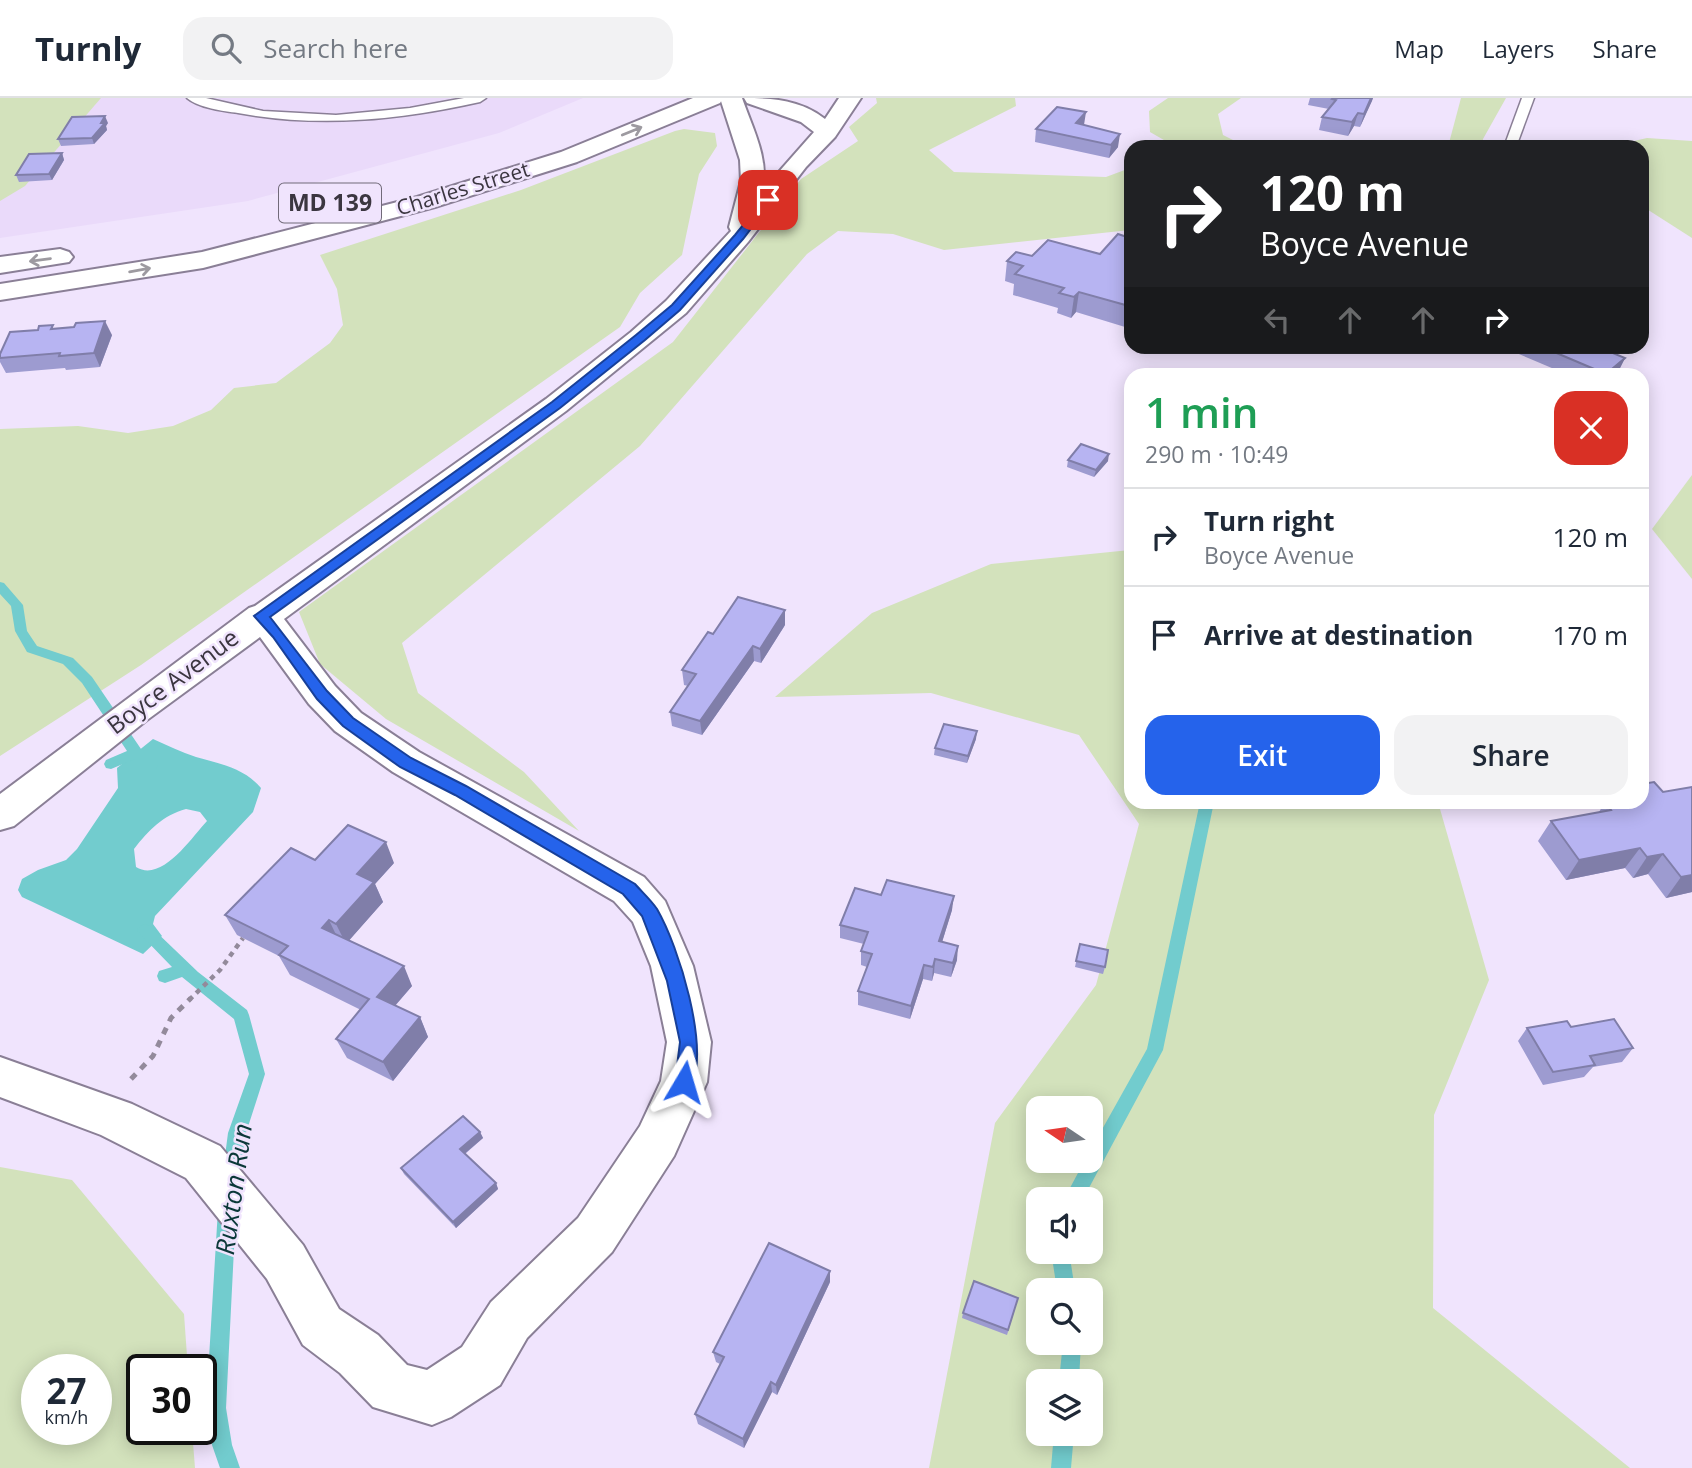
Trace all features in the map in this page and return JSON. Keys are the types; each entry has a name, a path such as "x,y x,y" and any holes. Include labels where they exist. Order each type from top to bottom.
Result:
{"street":[{"name":"Charles Street","path":"0,292 202,260 413,205 569,157 712,98"},
{"name":"Boyce Avenue","path":"731,98 746,138 753,181 739,237"},
{"path":"755,98 809,117 827,132"},
{"name":"Boyce Avenue","path":"0,815 261,616 577,388 676,307 739,237 797,162 827,132 850,98"},
{"path":"0,265 78,254"},
{"path":"0,1077 98,1113 170,1144 202,1162 285,1262 321,1326 359,1354 392,1388 432,1398 481,1366 509,1320 595,1235 657,1141 684,1082 689,1042 672,966 650,913 629,889 406,762 348,722 322,695 278,634 261,616"}],"lane":[{"path":"193,98 216,106 256,113 323,117 421,111 480,98"},
{"path":"1513,140 1528,98"}],"path":[{"path":"98,1113 153,1056 171,1018 220,970 243,938"}],"shaded area":[{"path":"0,98 583,98 499,133 248,201 0,238"},
{"path":"0,98 101,98 25,186 0,201"},
{"path":"876,98 1015,98 1016,106 929,150 954,172 1106,177 1124,170 1124,231 944,250 893,234 838,231 807,254 640,446 402,643 418,693 524,772 579,831 386,719 320,664 299,612 673,342 801,179 858,141 849,127 877,103"},
{"path":"1168,98 1241,98 1218,114 1223,135 1233,140 1164,140 1150,132 1149,111"},
{"path":"1461,98 1506,98 1483,140 1450,140"},
{"path":"684,129 715,133 717,146 699,174 682,255 640,293 620,327 141,665 0,756 0,429 78,426 128,433 173,426 211,410 234,388 276,383 330,343 343,325 337,289 320,255 521,190"},
{"path":"1647,138 1692,141 1692,238 1649,210 1649,140 1638,140"},
{"path":"1692,475 1692,579 1652,529"},
{"path":"1124,551 1124,802 1079,735 931,693 775,697 872,613 991,564"},
{"path":"153,739 190,755 240,771 261,788 253,812 155,916 153,924 162,936 143,954 22,897 18,890 22,879 66,860 77,849 118,788 117,768","holes":["186,809 200,812 207,821 166,864 156,869 136,867 134,849 157,824"]},
{"path":"1129,809 1440,809 1489,980 1434,1115 1433,1308 1630,1468 929,1468 995,1123 1096,985 1139,824"},
{"path":"0,1167 72,1180 184,1314 187,1354 126,1354 126,1445 193,1445 195,1468 0,1468"}],"building":[{"path":"1333,98 1371,98 1364,114 1358,113 1352,122 1322,117 1336,100"},
{"path":"1057,107 1086,112 1076,123 1120,134 1111,145 1036,129"},
{"path":"105,116 101,123 105,123 92,138 58,139 72,117"},
{"path":"62,153 49,174 16,175 29,154"},
{"path":"1118,234 1124,236 1124,305 1079,292 1074,297 1059,293 1064,288 1015,274 1023,266 1007,261 1016,252 1032,256 1048,240 1100,254"},
{"path":"105,321 94,353 0,358 10,332 38,330 39,326 53,325 51,329 74,327 76,323"},
{"path":"1559,354 1615,354 1625,358 1613,368 1592,368"},
{"path":"1081,444 1109,454 1096,470 1068,460"},
{"path":"738,597 785,610 760,649 753,646 700,721 670,712 696,674 682,670 708,632 713,634"},
{"path":"944,724 977,731 968,756 935,748"},
{"path":"1654,782 1663,792 1692,787 1692,875 1681,877 1663,854 1647,857 1640,848 1579,860 1551,821 1610,809 1649,809 1649,783"},
{"path":"348,825 386,842 357,874 374,882 336,924 329,920 322,928 404,966 377,997 420,1017 383,1062 336,1039 369,999 279,955 288,946 225,915 291,848 315,860"},
{"path":"887,880 954,896 939,941 958,946 953,963 935,959 933,967 924,965 911,1006 858,991 872,954 861,951 868,932 840,925 855,888 881,895"},
{"path":"1080,944 1108,950 1105,967 1076,961"},
{"path":"1614,1019 1633,1048 1590,1056 1595,1065 1553,1072 1527,1028 1567,1021 1571,1027"},
{"path":"463,1116 480,1132 460,1149 496,1183 453,1222 401,1168"},
{"path":"769,1243 830,1271 776,1385 771,1382 743,1439 695,1414 724,1357 713,1352"},
{"path":"974,1281 1018,1298 1008,1330 963,1313"}],"waterway":[{"name":"Ruxton Run","path":"0,586 17,605 21,631 32,649 68,661 87,680 136,753"},
{"path":"111,764 136,753"},
{"name":"Ruxton Run","path":"136,753 151,765"},
{"path":"1080,1187 1155,1050 1206,809"},
{"name":"Ruxton Run","path":"145,930 192,977 241,1015 257,1074 237,1133 231,1179"},
{"path":"165,976 184,970"},
{"name":"Ruxton Run","path":"227,1209 216,1408 222,1445 230,1468"},
{"path":"1062,1264 1064,1278"},
{"path":"1070,1369 1071,1355"},
{"path":"1061,1468 1063,1446"}],"route":[{"path":"684,1082 689,1042 672,966 650,913 629,889 406,762 348,722 322,695 278,634 261,616 556,405 640,338 676,307 739,237 768,200"}]}
